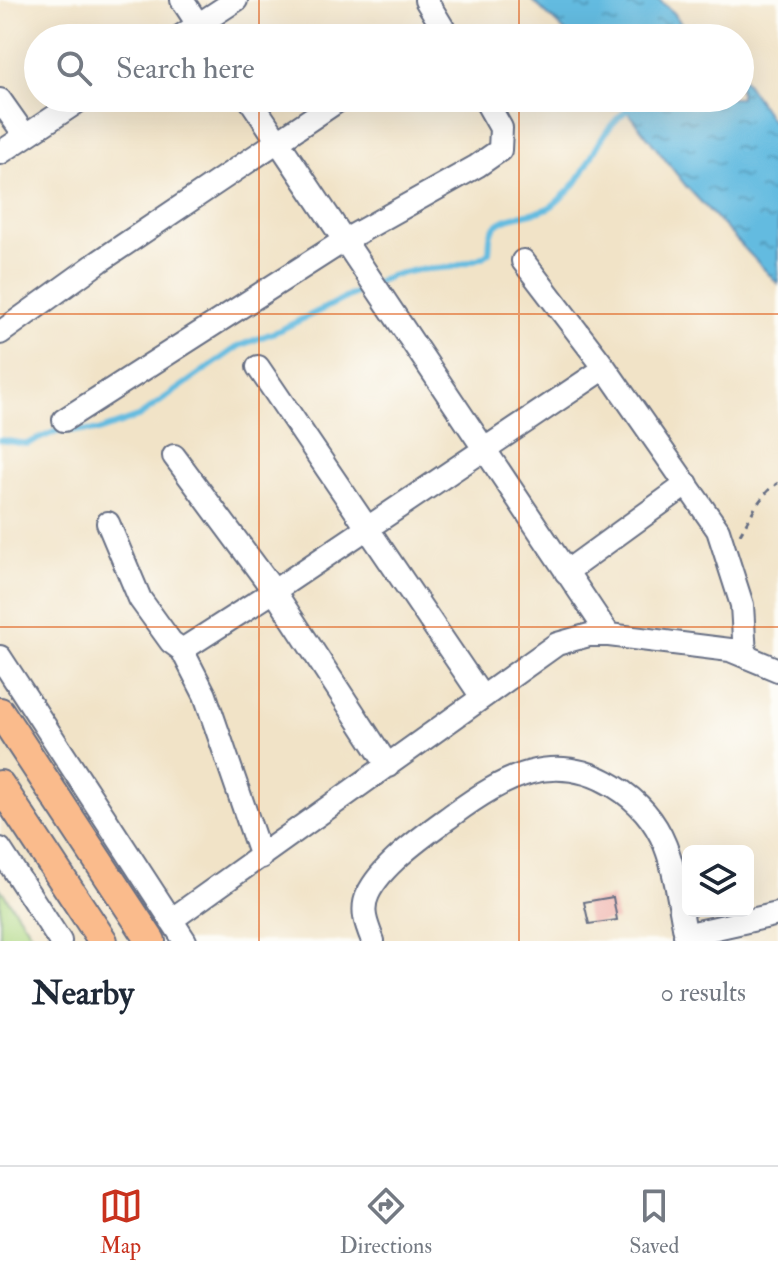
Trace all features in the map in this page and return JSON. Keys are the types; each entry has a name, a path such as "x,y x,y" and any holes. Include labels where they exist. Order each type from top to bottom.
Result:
{"main road":[{"path":"0,712 151,941"},
{"path":"0,785 103,941"}],"street":[{"path":"182,0 198,24"},
{"path":"211,24 236,0"},
{"path":"426,0 435,24"},
{"path":"0,100 24,134"},
{"path":"0,153 60,112"},
{"path":"259,112 609,635"},
{"path":"0,333 100,261 322,112"},
{"path":"64,420 345,240 500,150 501,128 492,112"},
{"path":"523,261 605,368 718,530 742,605 745,655"},
{"path":"258,367 482,697"},
{"path":"182,650 605,368"},
{"path":"174,456 274,591 388,766"},
{"path":"566,572 687,484"},
{"path":"108,523 140,599 171,642 182,650 205,695 261,857"},
{"path":"171,920 557,644 589,635 609,635 714,647 745,655 778,670"},
{"path":"0,657 185,941"},
{"path":"373,941 364,905 372,886 392,865 431,831 504,783 530,773 562,767 604,780 635,801 654,823 669,858 686,938 778,914"},
{"path":"0,849 60,941"}],"path":[{"path":"725,548 737,539 758,505 778,483"}],"green space":[{"path":"0,888 36,941 0,941"}],"water":[{"path":"532,0 659,0 681,24 557,24"},
{"path":"754,95 778,130 778,284 686,186 628,112 754,112"}],"building":[{"path":"613,897 617,920 589,924 584,902"}],"waterway":[{"path":"0,440 27,444 59,430 98,431 138,417 239,346 280,330 390,276 453,267 483,257 489,252 490,235 496,226 511,218 546,209 571,189 606,132 625,112"}]}
